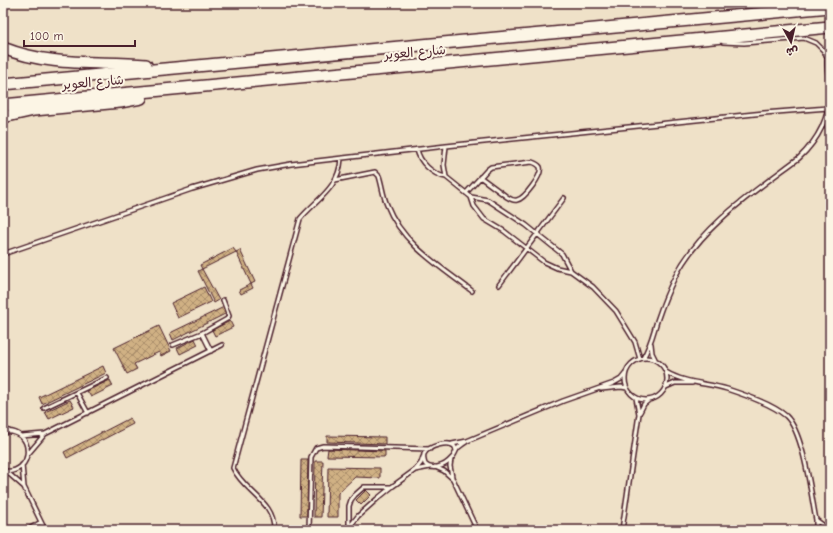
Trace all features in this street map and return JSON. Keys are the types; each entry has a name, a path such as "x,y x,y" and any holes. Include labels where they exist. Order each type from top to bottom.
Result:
{"highway":[{"name":"شارع العوير","path":"3,84 830,7"},
{"name":"شارع العوير","path":"3,105 830,27"},
{"path":"3,48 11,52 50,61 77,64 110,63 179,68"},
{"path":"3,117 34,110 138,99 174,88"}],"lane":[{"path":"642,359 649,349 666,296 681,265 689,253 719,220 799,158 810,147 818,136 828,108 830,93 827,57 824,51 816,43 804,38 744,43 727,43 703,39"},
{"path":"827,57 830,47"},
{"path":"3,254 224,179 291,164 417,149 764,113 828,108"},
{"path":"446,146 444,165 446,177"},
{"path":"417,149 420,160 441,176 446,177 471,197 488,200 537,234 562,254 571,271 592,287 616,310 635,342 642,359"},
{"path":"274,530 272,514 265,504 238,478 234,468 300,219 308,209 329,190 335,180 341,163 341,158"},
{"path":"466,193 486,170 491,167 532,162 540,167 539,177 523,198 517,200 507,198 480,177"},
{"path":"335,180 375,172 379,176 387,205 398,226 423,254 472,291"},
{"path":"471,197 474,206 484,219 504,231 544,262 557,268 571,271"},
{"path":"499,285 564,198"},
{"path":"173,345 202,333 227,319 229,316 223,300"},
{"path":"202,333 210,351"},
{"path":"653,334 651,350 656,361 664,368 666,372 667,381 665,388"},
{"path":"3,428 21,436 45,434 222,345"},
{"path":"348,529 358,516 377,499 415,470 421,463 426,452 430,449 443,444 467,441 499,426 618,381 633,362 642,359 653,359 656,361"},
{"path":"666,372 678,378 727,389 764,403 786,416 793,425 800,439 816,520 816,527 813,530"},
{"path":"625,374 627,388 636,398 639,414"},
{"path":"44,408 107,378"},
{"path":"622,530 639,414 644,404 656,397 668,385 675,383 697,383"},
{"path":"591,391 606,388 627,388"},
{"path":"76,393 88,413"},
{"path":"636,398 649,400"},
{"path":"3,432 9,431"},
{"path":"5,472 18,469 22,466 28,454 45,434"},
{"path":"21,436 26,444 28,454"},
{"path":"415,470 445,464 467,441"},
{"path":"452,444 456,447 456,451"},
{"path":"309,530 311,457 316,448 323,446 430,449"},
{"path":"424,456 425,464 430,467"},
{"path":"451,459 450,466 452,479"},
{"path":"22,466 24,487 45,530"},
{"path":"435,467 444,470 452,479 477,530"},
{"path":"5,472 24,487"},
{"path":"348,529 349,506 355,495 364,487 387,488 393,486"},
{"path":"816,520 829,530"},
{"path":"27,530 41,522"}],"building":[{"path":"233,248 236,252 202,269 200,265"},
{"path":"240,250 255,282 251,284 236,252"},
{"path":"202,269 219,300 214,303 198,271"},
{"path":"251,284 253,288 241,294 239,290"},
{"path":"204,287 211,302 178,318 171,303"},
{"path":"224,307 227,313 173,340 170,333"},
{"path":"230,321 233,327 215,336 212,330"},
{"path":"159,326 171,351 161,356 159,352 134,364 137,369 127,374 114,348"},
{"path":"195,339 198,345 180,354 177,348"},
{"path":"103,366 106,373 42,404 39,397"},
{"path":"110,380 113,386 91,397 87,391"},
{"path":"70,400 74,407 49,419 45,412"},
{"path":"130,418 133,424 67,458 64,452"},
{"path":"327,436 385,437 385,444 327,442"},
{"path":"328,449 385,451 385,457 327,456"},
{"path":"301,460 308,460 307,516 300,516"},
{"path":"315,461 323,461 321,517 314,517"},
{"path":"328,467 380,468 380,478 355,477 338,493 338,517 327,517"},
{"path":"366,490 371,495 361,505 356,500"}]}
